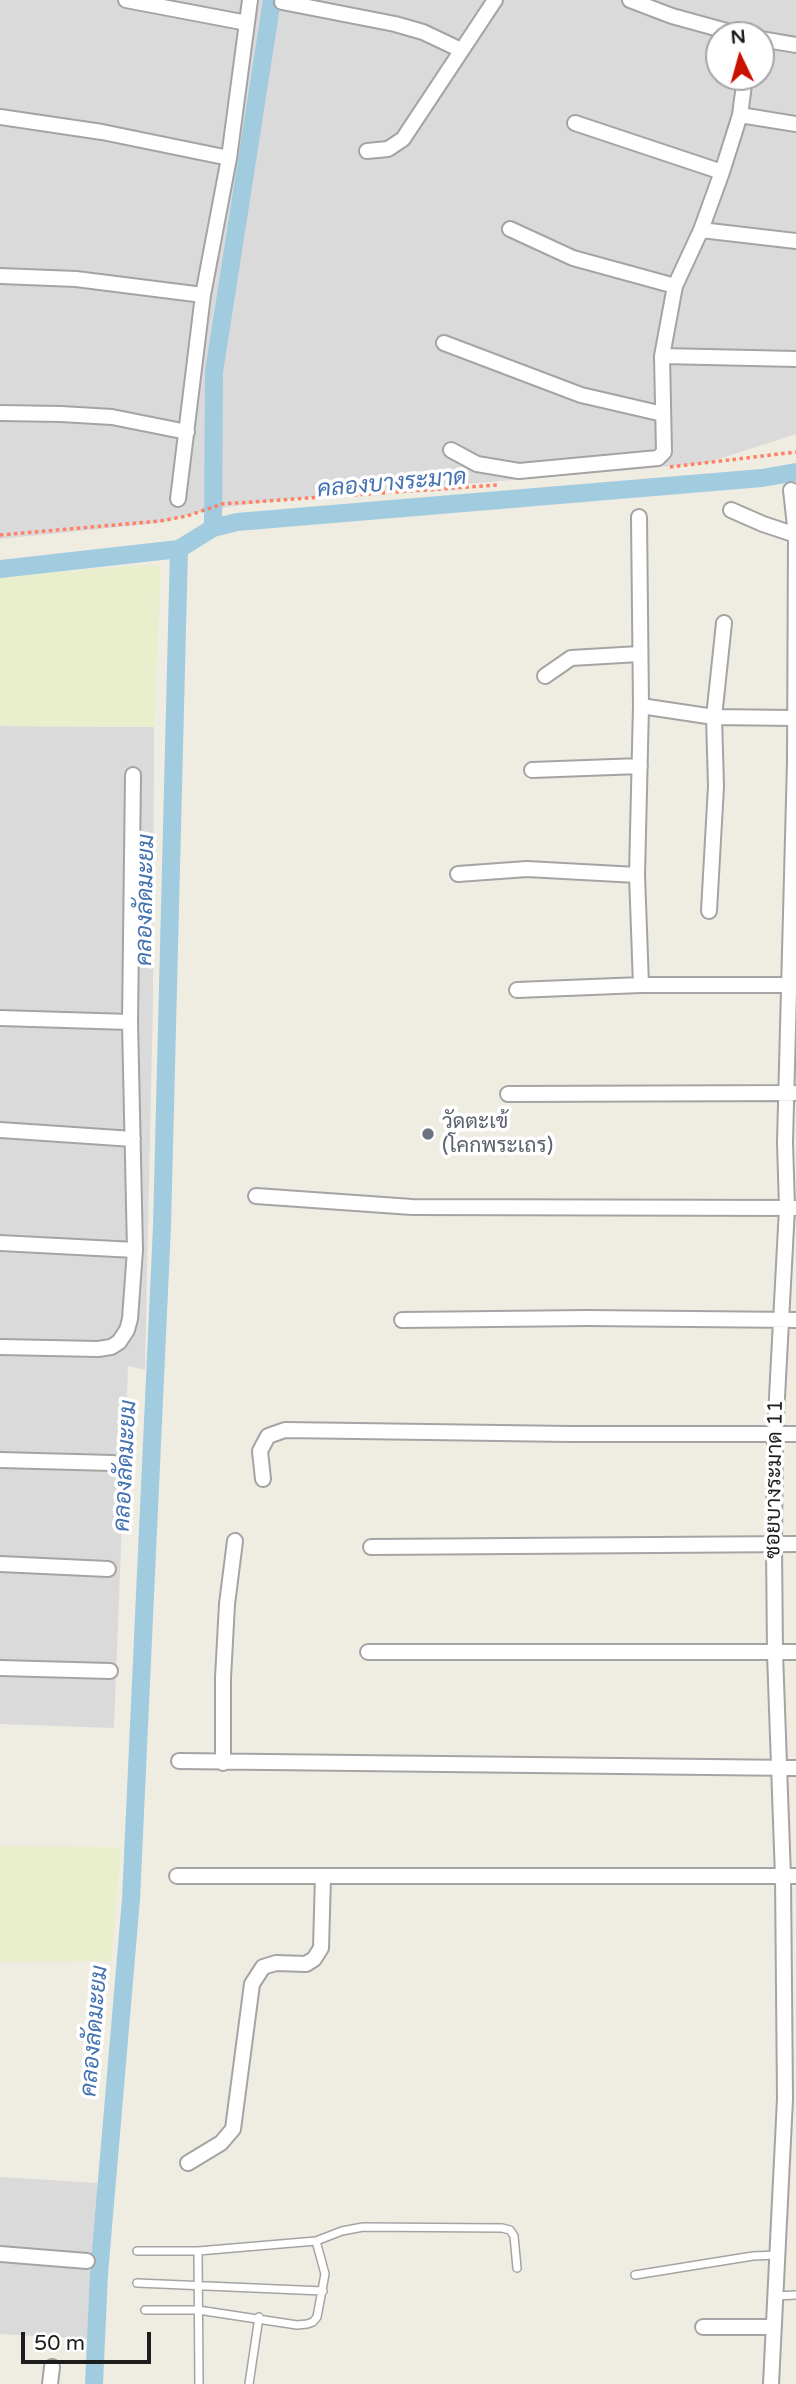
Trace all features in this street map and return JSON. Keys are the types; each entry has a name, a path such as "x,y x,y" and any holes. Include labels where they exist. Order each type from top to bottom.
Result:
{"street":[{"path":"126,0 247,23"},
{"path":"178,499 203,295 229,158 250,0"},
{"path":"367,151 388,149 402,139 495,0"},
{"path":"630,0 705,25"},
{"path":"282,2 395,23 423,32 461,50"},
{"path":"775,41 796,45"},
{"path":"451,450 477,464 519,471 658,458 664,452 663,356 676,286 701,230 722,172 740,116 743,91"},
{"path":"740,116 796,124"},
{"path":"0,117 103,132 229,158"},
{"path":"575,123 722,172"},
{"path":"510,229 573,258 676,286"},
{"path":"701,230 796,240"},
{"path":"0,276 76,279 203,295"},
{"path":"444,343 581,395 663,414"},
{"path":"663,356 796,359"},
{"path":"0,413 112,417 187,432"},
{"name":"ซอยบางระมาด 11","path":"771,2384 776,2255 790,2099 789,1876 779,1769 774,1546 780,1321 791,1208 796,535 791,490"},
{"path":"731,510 796,535"},
{"path":"639,517 641,706 637,875 641,985"},
{"path":"709,911 716,786 714,717 724,623"},
{"path":"545,676 571,658 639,654"},
{"path":"641,706 714,717 794,718"},
{"path":"532,770 640,765"},
{"path":"0,1347 111,1347 119,1342 131,1319 135,1250 130,1022 133,775"},
{"path":"458,874 527,869 637,875"},
{"path":"516,989 641,985 792,985"},
{"path":"0,1018 130,1022"},
{"path":"509,1094 791,1093"},
{"path":"0,1130 133,1139"},
{"path":"256,1196 412,1207 791,1208"},
{"path":"0,1243 135,1250"},
{"path":"402,1320 796,1320"},
{"path":"263,1479 260,1451 268,1436 285,1430 796,1434"},
{"path":"0,1460 113,1463"},
{"path":"223,1763 223,1678 227,1604 235,1541"},
{"path":"371,1547 796,1545"},
{"path":"0,1564 108,1569"},
{"path":"368,1652 796,1652"},
{"path":"0,1668 110,1671"},
{"path":"179,1761 796,1768"},
{"path":"177,1876 789,1876"},
{"path":"188,2163 221,2143 233,2129 253,1984 263,1967 276,1963 306,1964 314,1959 321,1948 323,1876"},
{"path":"0,2254 87,2261"},
{"path":"703,2327 774,2327"},
{"path":"50,2384 52,2367"}],"lane":[{"path":"137,2250 198,2251 316,2241 342,2231 363,2227 502,2228 510,2230 514,2236 517,2268"},
{"path":"145,2310 198,2310 259,2317 297,2325 313,2322 317,2317 325,2274 316,2241"},
{"path":"198,2251 199,2384"},
{"path":"635,2275 753,2256 776,2255"},
{"path":"137,2283 323,2291"},
{"path":"775,2296 796,2295"},
{"path":"249,2384 259,2317"}],"path":[{"path":"0,535 160,521 222,504"}],"shaded area":[{"path":"0,0 796,0 796,434 707,463 271,501 207,510 159,523 0,539"},
{"path":"0,726 154,727 153,997 145,1370 128,1366 114,1728 0,1724"},
{"path":"0,2177 98,2183 92,2339 0,2334"}],"green space":[{"path":"142,565 161,566 154,727 0,726 0,577"},
{"path":"0,1846 121,1847 111,1961 0,1962"}],"waterway":[{"path":"213,528 214,372 272,0"},
{"name":"คลองบางระมาด","path":"0,569 179,549 213,528 237,522 762,478 796,472"},
{"name":"คลองลัดมะยม","path":"94,2384 99,2274 131,1899 162,1226 179,549"}],"place":[{"name":"วัดตะเข้ (โคกพระเถร)","path":"428,1134"}]}
